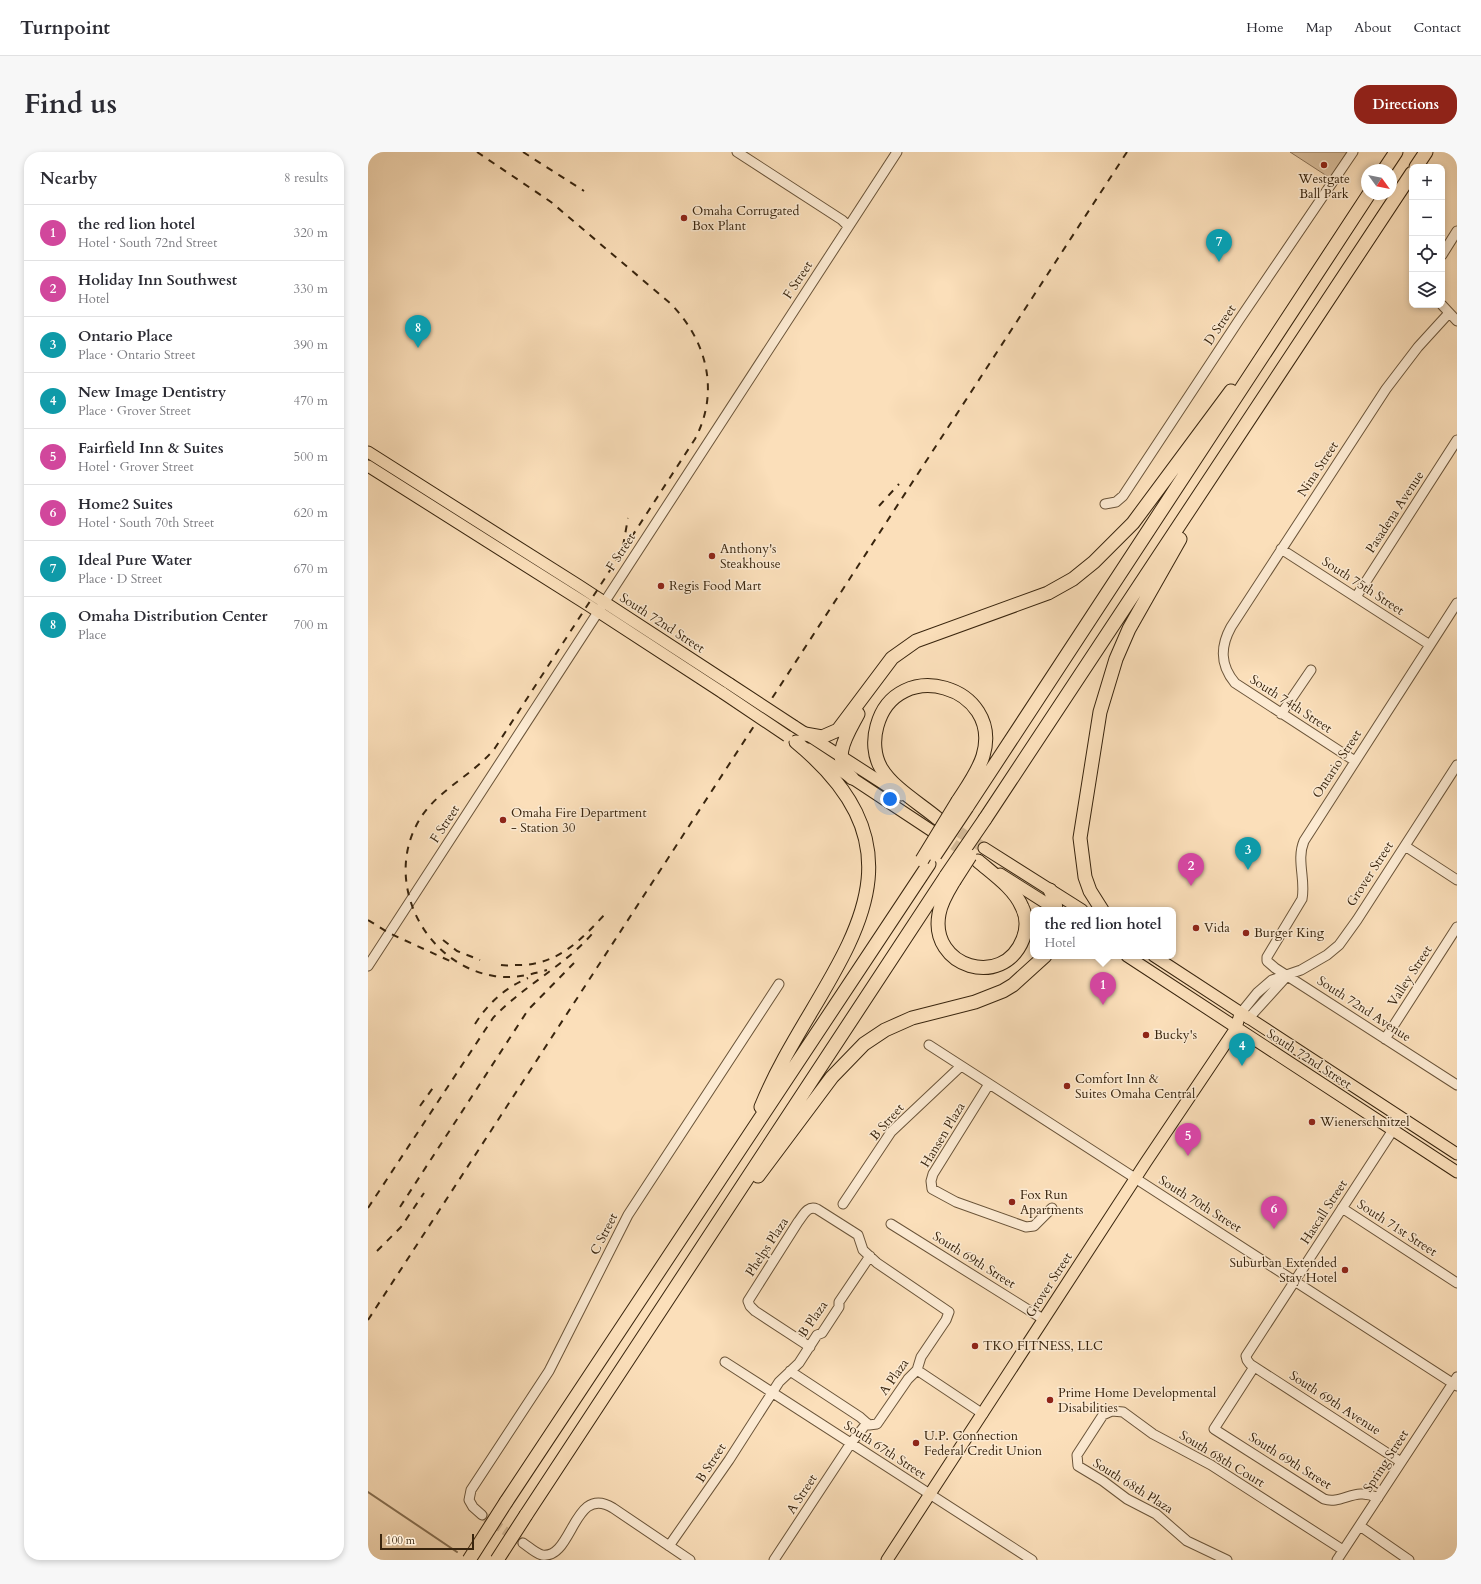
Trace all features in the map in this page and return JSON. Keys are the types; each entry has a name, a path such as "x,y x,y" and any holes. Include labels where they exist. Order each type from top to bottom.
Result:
{"highway":[{"path":"1388,164 1396,152"},
{"path":"1418,164 1426,152"},
{"path":"497,1560 684,1275 988,821 1078,677 1409,178"},
{"path":"469,1560 611,1341 749,1137 840,998 962,804 1365,200"},
{"path":"796,737 822,737 838,730 892,658 907,646 925,636 1048,592 1073,579 1094,562 1133,523 1295,307"},
{"path":"1100,907 1085,878 1080,838 1100,712 1112,671 1122,643 1137,613 1288,360"},
{"path":"852,778 845,772 840,756 846,739 859,712 892,658"},
{"path":"938,819 893,782 882,770 877,758 874,743 879,719 889,703 905,691 924,686 948,688 968,700 979,715 985,734 984,752 962,804"},
{"path":"749,1137 773,1077 814,1008 845,950 861,912 867,889 869,857 857,814 833,776 796,737"},
{"path":"950,878 938,918 940,936 946,950 957,960 975,967 993,966 1006,960 1017,950 1024,937 1026,924 1024,912 1021,903 1010,889 977,860"},
{"path":"1050,890 1055,901 1056,907"},
{"path":"1028,972 1036,959"},
{"path":"684,1275 832,1077 854,1052 874,1037 900,1023 925,1014 975,1002 994,995 1013,985 1042,959"}],"main road":[{"name":"South 72nd Street","path":"368,452 604,602 794,726 796,737"},
{"name":"South 72nd Street","path":"368,466 598,611 723,693 796,737 852,778 932,831"},
{"path":"389,480 396,470"},
{"name":"South 72nd Street","path":"796,737 840,756 938,819"},
{"path":"984,848 1077,907"},
{"path":"977,860 1051,907"},
{"name":"South 72nd Street","path":"1132,959 1457,1172"},
{"name":"South 72nd Street","path":"1158,959 1457,1154"},
{"name":"Grover Street","path":"888,1560 1136,1178 1244,1016"},
{"path":"1393,1130 1399,1127 1413,1125"}],"street":[{"path":"737,152 842,220 848,226"},
{"name":"F Street","path":"368,966 897,152"},
{"name":"D Street","path":"1105,504 1116,502 1122,496 1353,152"},
{"path":"1445,250 1457,231"},
{"path":"1445,308 1457,321"},
{"name":"Nina Street","path":"1223,660 1223,648 1226,636 1281,549 1386,389 1418,347 1449,313"},
{"name":"Pasadena Avenue","path":"1356,597 1457,440"},
{"name":"South 75th Street","path":"1281,549 1430,645"},
{"name":"Ontario Street","path":"1271,950 1302,899 1304,889 1301,855 1304,841 1457,603"},
{"name":"South 74th Street","path":"1223,660 1227,673 1235,682 1281,714 1355,761"},
{"path":"1281,714 1311,670"},
{"name":"Grover Street","path":"1244,1016 1287,976 1313,965 1339,945 1350,931 1457,765"},
{"path":"1405,846 1457,880"},
{"name":"Valley Street","path":"1385,1039 1457,927"},
{"name":"South 72nd Avenue","path":"1271,950 1268,955 1268,961 1287,976 1457,1085"},
{"name":"C Street","path":"482,1515 471,1504 468,1498 471,1490 548,1371 628,1215 779,984"},
{"name":"South 70th Street","path":"929,1045 1295,1281 1456,1382"},
{"name":"B Street","path":"843,1204 891,1132 961,1066"},
{"name":"Hansen Plaza","path":"989,1084 933,1174 931,1181 932,1189 966,1205 1026,1227 1031,1227 1052,1208"},
{"name":"Hascall Street","path":"1254,1367 1246,1360 1247,1353 1393,1130"},
{"name":"Phelps Plaza","path":"810,1347 755,1311 749,1304 749,1299 798,1222 807,1210 812,1207 817,1209 858,1235 863,1250 870,1256"},
{"name":"South 71st Street","path":"1342,1208 1457,1283"},
{"name":"South 69th Street","path":"891,1224 1044,1319"},
{"name":"A Plaza","path":"851,1443 867,1423 870,1426 878,1423 908,1379 917,1370 922,1357 946,1320 949,1312 870,1256"},
{"name":"B Plaza","path":"772,1392 778,1382 799,1363 826,1327 839,1307 839,1302 870,1256"},
{"name":"South 67th Street","path":"724,1362 1032,1560"},
{"name":"South 69th Street","path":"1254,1367 1214,1429 1326,1500 1365,1493 1378,1498"},
{"name":"South 69th Avenue","path":"1254,1367 1402,1462"},
{"path":"917,1370 983,1414"},
{"path":"790,1371 867,1423"},
{"name":"Spring Street","path":"1337,1560 1456,1382"},
{"name":"B Street","path":"669,1546 724,1466 772,1392"},
{"name":"South 68th Court","path":"1092,1433 1104,1416 1112,1411 1123,1412 1153,1434 1211,1465 1343,1550"},
{"name":"South 68th Plaza","path":"1092,1433 1077,1455 1076,1462 1081,1469 1103,1481 1127,1499 1156,1514 1187,1541 1226,1560"},
{"name":"A Street","path":"774,1560 851,1443"},
{"path":"523,1543 539,1553 547,1555 557,1549 585,1509 593,1503 600,1502 608,1505 690,1560"},
{"path":"1360,1526 1409,1560"}],"shaded area":[{"name":"Westgate Ball Park","path":"1290,152 1347,152 1330,178"}],"waterway":[{"path":"368,1492 457,1552"}],"tunnel":[{"path":"946,823 984,848"},
{"path":"940,835 970,856"},
{"path":"482,1515 523,1543"}],"railway":[{"path":"477,152 551,202 671,304 683,318 701,351 706,368 708,385 707,403 703,421 695,439 495,748 475,768 432,803 416,826 408,850 406,874 409,897 418,920 432,940 449,956 470,969 494,976 514,977 547,970"},
{"path":"523,152 584,191"},
{"path":"368,1320 1127,152"},
{"path":"879,506 899,484"},
{"path":"623,546 628,518"},
{"path":"501,965 533,964 546,961 568,949 588,932 606,913"},
{"path":"368,920 389,933 450,961"},
{"path":"368,1208 493,1018 517,996 569,957 592,934"},
{"path":"443,940 457,951 480,960"},
{"path":"400,1207 528,1010 574,963"},
{"path":"475,1024 480,1016 498,996 512,986 528,978"},
{"path":"420,1106 435,1085"},
{"path":"377,1251 401,1227 424,1193"}],"place":[{"name":"Westgate Ball Park","path":"1324,165"},
{"name":"Omaha Corrugated Box Plant","path":"684,218"},
{"name":"Ideal Pure Water","path":"1219,262"},
{"name":"Omaha Distribution Center","path":"418,348"},
{"name":"Anthony's Steakhouse","path":"712,556"},
{"name":"Regis Food Mart","path":"661,586"},
{"name":"Omaha Fire Department - Station 30","path":"503,820"},
{"name":"Ontario Place","path":"1248,870"},
{"name":"Holiday Inn Southwest","path":"1191,886"},
{"name":"Vida","path":"1196,928"},
{"name":"Burger King","path":"1246,933"},
{"name":"the red lion hotel","path":"1103,1005"},
{"name":"Bucky's","path":"1146,1035"},
{"name":"New Image Dentistry","path":"1242,1066"},
{"name":"Comfort Inn & Suites Omaha Central","path":"1067,1086"},
{"name":"Wienerschnitzel","path":"1312,1122"},
{"name":"Fairfield Inn & Suites","path":"1188,1156"},
{"name":"Fox Run Apartments","path":"1012,1202"},
{"name":"Home2 Suites","path":"1274,1229"},
{"name":"Suburban Extended Stay Hotel","path":"1345,1270"},
{"name":"TKO FITNESS, LLC","path":"975,1346"},
{"name":"Prime Home Developmental Disabilities","path":"1050,1400"},
{"name":"U.P. Connection Federal Credit Union","path":"916,1443"}]}
